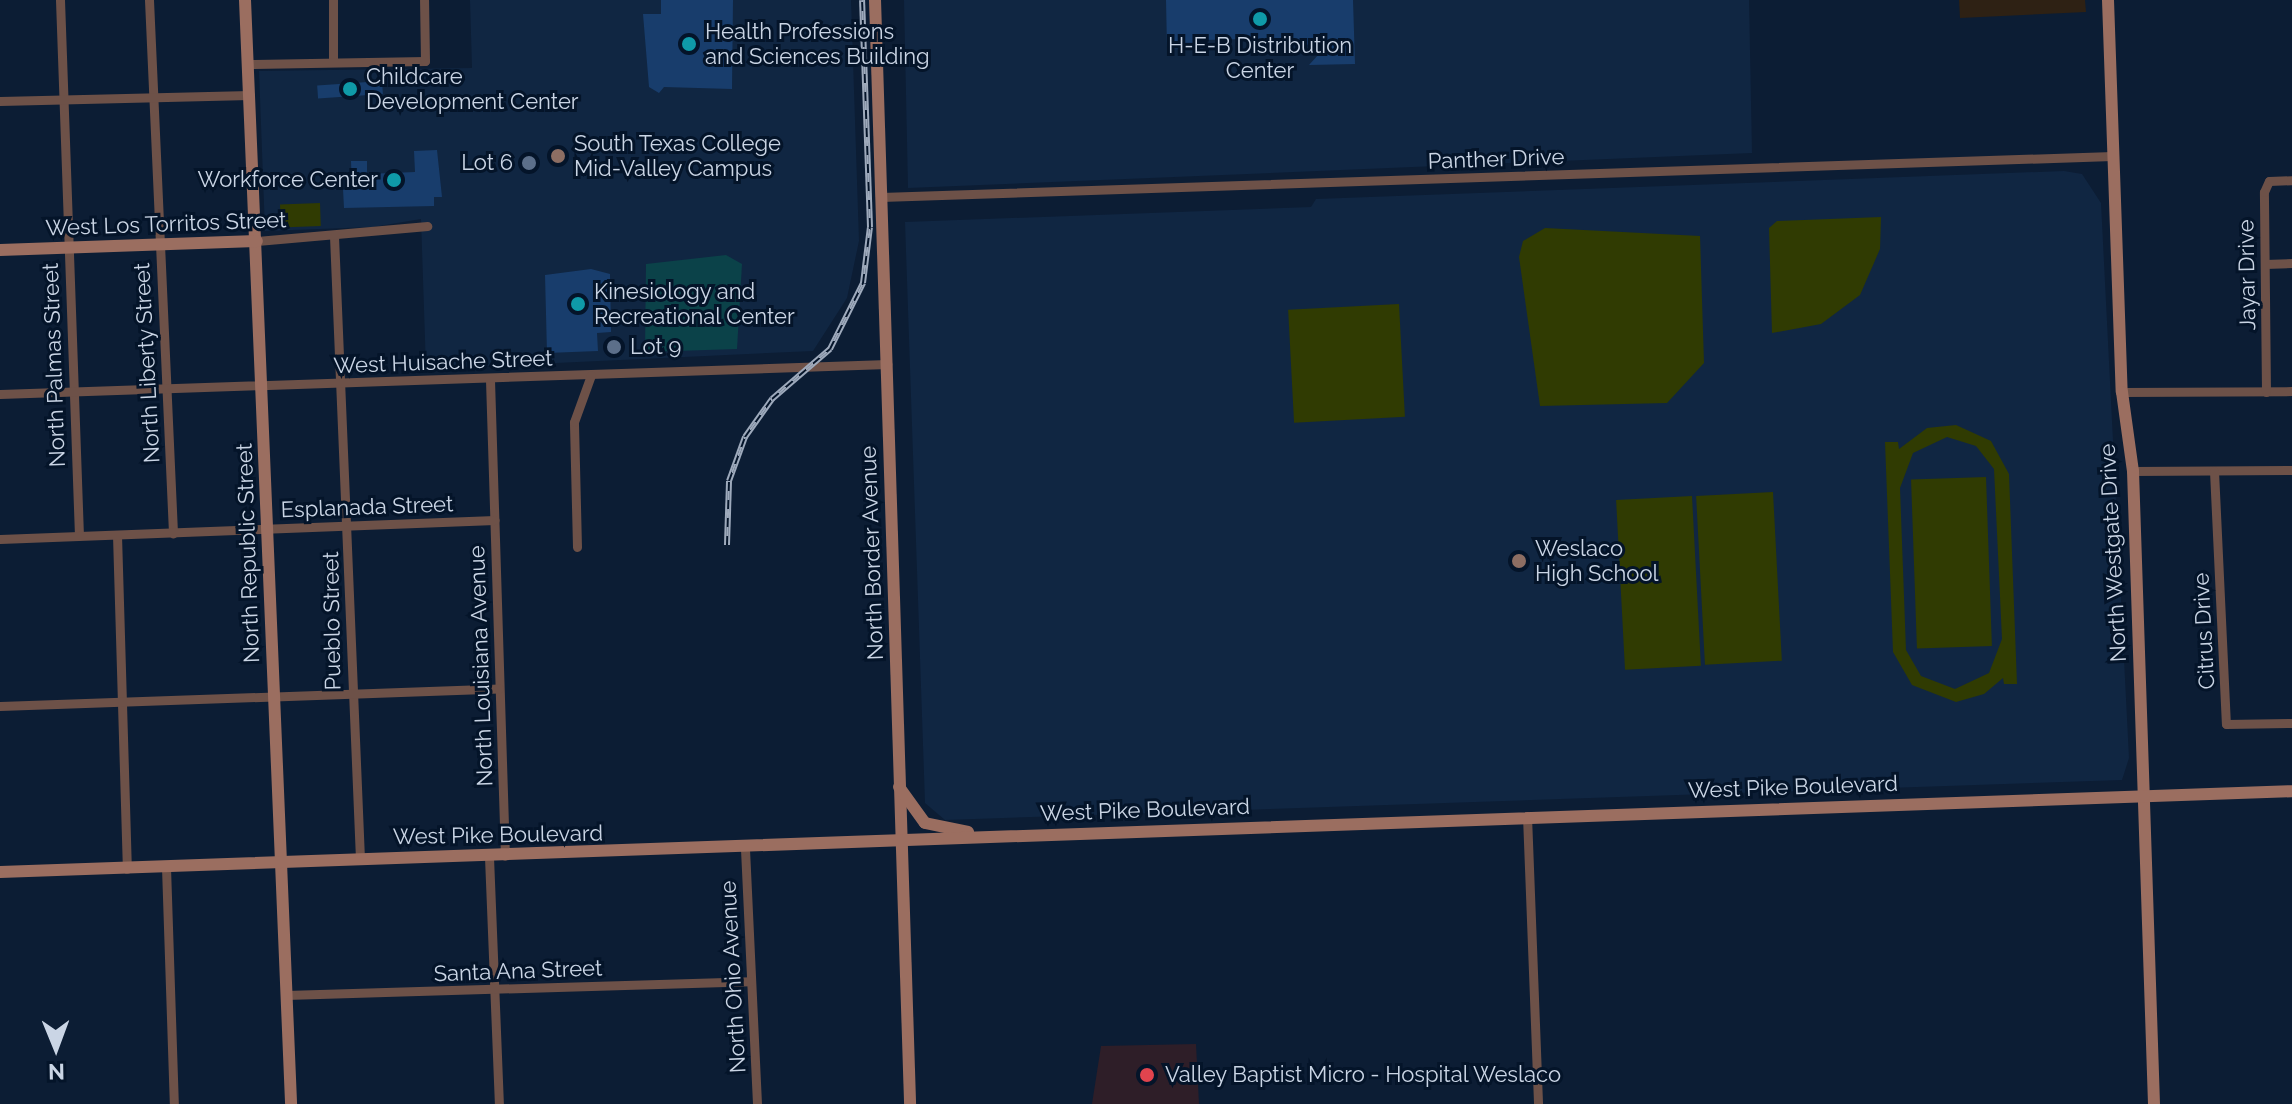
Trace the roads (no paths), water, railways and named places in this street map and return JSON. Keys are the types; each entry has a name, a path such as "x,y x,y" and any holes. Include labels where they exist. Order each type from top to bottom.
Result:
{"street":[{"name":"North Palmas Street","path":"60,0 79,536"},
{"name":"North Liberty Street","path":"149,0 173,533"},
{"name":"North Republic Street","path":"245,0 291,1104"},
{"path":"333,0 333,62"},
{"path":"249,64 425,61 424,0"},
{"name":"North Border Avenue","path":"875,0 910,1104"},
{"name":"North Westgate Drive","path":"2108,0 2122,392 2133,471 2154,1104"},
{"path":"0,101 250,95"},
{"name":"Panther Drive","path":"881,197 2112,156"},
{"name":"Jayar Drive","path":"2266,392 2264,192 2269,181 2292,180"},
{"name":"West Los Torritos Street","path":"0,250 257,241 427,226"},
{"name":"Pueblo Street","path":"334,236 343,383 360,859"},
{"path":"2265,264 2292,263"},
{"name":"West Huisache Street","path":"0,394 490,380 887,364"},
{"path":"577,547 574,422 591,375"},
{"name":"North Louisiana Avenue","path":"490,380 505,856"},
{"path":"2122,392 2292,391"},
{"path":"2133,471 2292,470"},
{"name":"Citrus Drive","path":"2214,471 2226,724 2292,723"},
{"name":"Esplanada Street","path":"0,539 348,529 495,520"},
{"path":"117,535 127,869"},
{"path":"0,706 499,689"},
{"path":"899,787 925,823 985,835"},
{"name":"West Pike Boulevard","path":"0,872 745,849 985,835 2292,791"},
{"path":"1527,816 1538,1104"},
{"name":"North Ohio Avenue","path":"745,849 757,1104"},
{"path":"489,857 499,1104"},
{"path":"166,867 174,1104"},
{"name":"Santa Ana Street","path":"286,995 751,981"}],"railway":[{"path":"727,545 729,481 745,437 772,399 830,349 863,283 870,227 862,0"}],"place":[{"name":"H-E-B Distribution Center","path":"1260,19"},
{"name":"Health Professions and Sciences Building","path":"689,44"},
{"name":"Childcare Development Center","path":"350,89"},
{"name":"South Texas College Mid-Valley Campus","path":"558,156"},
{"name":"Lot 6","path":"529,163"},
{"name":"Workforce Center","path":"394,180"},
{"name":"Kinesiology and Recreational Center","path":"578,304"},
{"name":"Lot 9","path":"614,347"},
{"name":"Weslaco High School","path":"1519,561"},
{"name":"Valley Baptist Micro - Hospital Weslaco","path":"1147,1075"}]}
